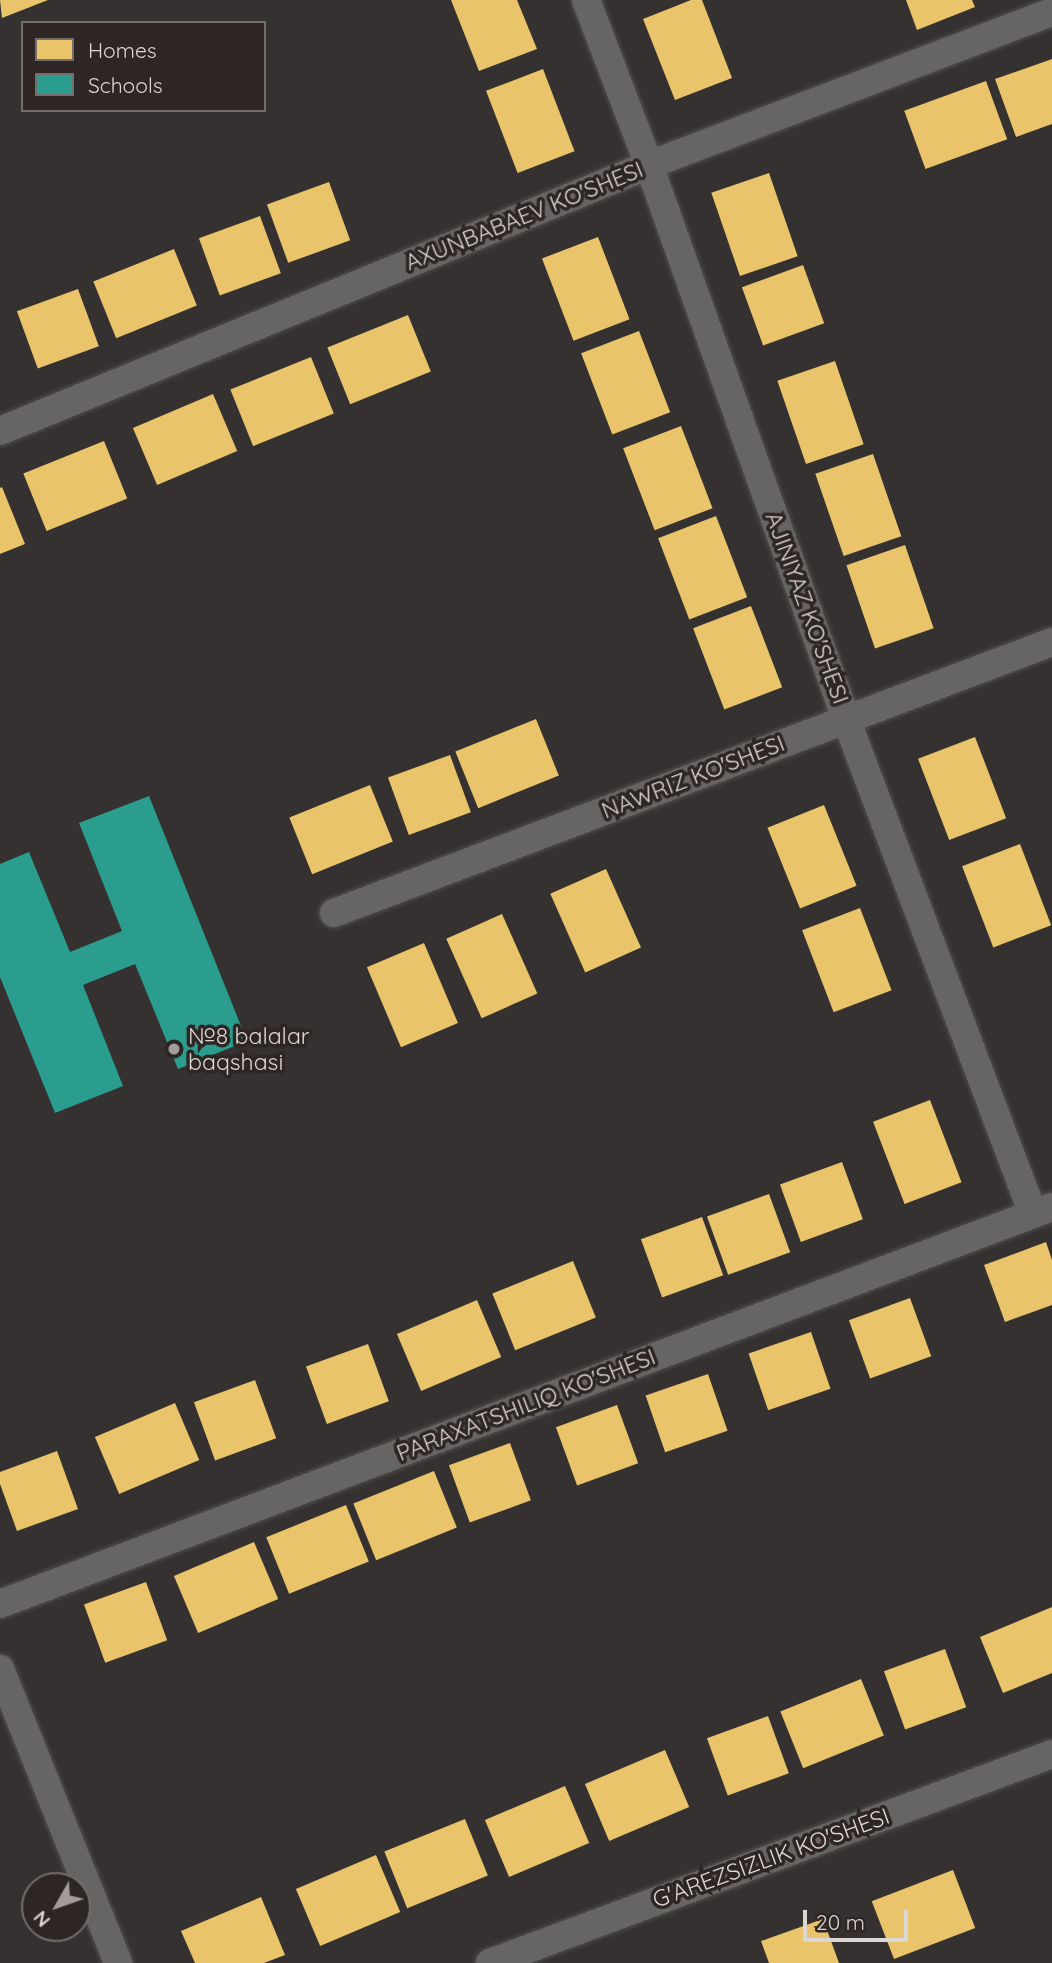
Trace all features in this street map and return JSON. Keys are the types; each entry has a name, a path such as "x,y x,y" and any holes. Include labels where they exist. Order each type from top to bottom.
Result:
{"street":[{"name":"AJINIYAZ KO'SHESI","path":"586,0 649,165 846,719 1043,1211"},
{"name":"AXUNBABAEV KO'SHESI","path":"0,430 649,165 1052,12"},
{"name":"NAWRIZ KO'SHESI","path":"334,913 1052,642"},
{"name":"PARAXATSHILIQ KO'SHESI","path":"0,1604 1043,1211"},
{"path":"0,1669 118,1963"},
{"name":"G'AREZSIZLIK KO'SHESI","path":"490,1963 1052,1754"}],"building: Homes":[{"path":"0,0 48,0 2,18"},
{"path":"451,0 517,0 537,49 479,71"},
{"path":"691,0 702,0 732,78 675,100 643,19"},
{"path":"906,0 972,0 975,7 917,30"},
{"path":"1052,59 1052,124 1016,137 995,79"},
{"path":"543,69 575,151 518,173 486,91"},
{"path":"986,81 1007,139 925,169 904,111"},
{"path":"769,173 798,256 740,276 711,193"},
{"path":"329,182 350,240 288,263 267,205"},
{"path":"260,216 281,273 220,296 199,238"},
{"path":"598,237 630,319 574,341 542,259"},
{"path":"174,249 197,306 116,338 93,282"},
{"path":"803,265 824,323 763,345 742,287"},
{"path":"78,289 99,346 38,369 17,311"},
{"path":"408,315 431,372 350,404 327,348"},
{"path":"639,331 670,412 612,434 581,353"},
{"path":"311,357 334,414 253,446 230,390"},
{"path":"835,361 864,444 806,464 777,381"},
{"path":"213,394 237,451 157,485 133,428"},
{"path":"681,426 713,508 655,530 623,448"},
{"path":"104,441 127,498 47,531 23,474"},
{"path":"873,454 901,536 844,556 815,474"},
{"path":"2,487 25,544 0,554 0,488"},
{"path":"716,516 747,597 689,619 658,538"},
{"path":"905,545 934,628 875,648 846,565"},
{"path":"751,606 782,687 724,709 693,628"},
{"path":"536,719 559,776 478,808 455,752"},
{"path":"975,737 1006,818 949,840 918,759"},
{"path":"450,755 471,812 409,835 388,778"},
{"path":"370,785 393,842 312,874 289,818"},
{"path":"824,805 857,886 800,909 767,828"},
{"path":"1020,844 1051,925 993,947 962,866"},
{"path":"606,869 641,948 585,972 550,894"},
{"path":"860,908 892,990 834,1012 802,930"},
{"path":"502,914 537,993 482,1018 446,939"},
{"path":"424,943 458,1023 401,1047 367,967"},
{"path":"930,1100 962,1182 905,1204 873,1122"},
{"path":"842,1162 863,1219 801,1242 780,1185"},
{"path":"769,1194 790,1252 728,1275 707,1217"},
{"path":"702,1217 723,1275 662,1297 641,1239"},
{"path":"1046,1242 1052,1260 1052,1305 1005,1322 984,1265"},
{"path":"573,1261 596,1318 515,1350 492,1294"},
{"path":"910,1298 931,1356 870,1378 849,1320"},
{"path":"477,1300 501,1357 421,1391 397,1334"},
{"path":"811,1332 831,1389 768,1410 749,1353"},
{"path":"368,1344 389,1401 327,1424 306,1367"},
{"path":"708,1374 728,1431 665,1452 646,1395"},
{"path":"255,1380 276,1438 215,1460 194,1402"},
{"path":"175,1403 199,1460 119,1494 95,1437"},
{"path":"617,1405 638,1463 577,1485 556,1427"},
{"path":"510,1443 531,1500 470,1523 449,1465"},
{"path":"57,1451 78,1509 17,1531 0,1484 0,1472"},
{"path":"434,1471 457,1528 376,1560 353,1504"},
{"path":"346,1505 369,1562 289,1594 266,1537"},
{"path":"254,1542 278,1599 198,1633 174,1576"},
{"path":"146,1582 167,1640 105,1663 84,1605"},
{"path":"1052,1607 1052,1673 1003,1693 980,1637"},
{"path":"945,1649 966,1707 905,1729 884,1671"},
{"path":"861,1679 884,1736 803,1768 780,1712"},
{"path":"768,1716 789,1773 728,1796 707,1738"},
{"path":"665,1750 689,1807 609,1841 585,1784"},
{"path":"565,1786 589,1843 509,1877 485,1820"},
{"path":"465,1819 488,1876 407,1908 384,1852"},
{"path":"376,1855 400,1912 320,1946 296,1889"},
{"path":"953,1870 975,1928 894,1959 872,1901"},
{"path":"261,1897 285,1955 264,1963 195,1963 181,1931"},
{"path":"823,1919 839,1963 769,1963 761,1941"}],"building: Schools":[{"path":"149,796 247,1041 178,1069 135,964 83,985 123,1086 55,1113 0,977 0,864 29,852 70,952 122,931 79,823"}],"place":[{"name":"№8 balalar baqshasi","path":"174,1049"}]}
